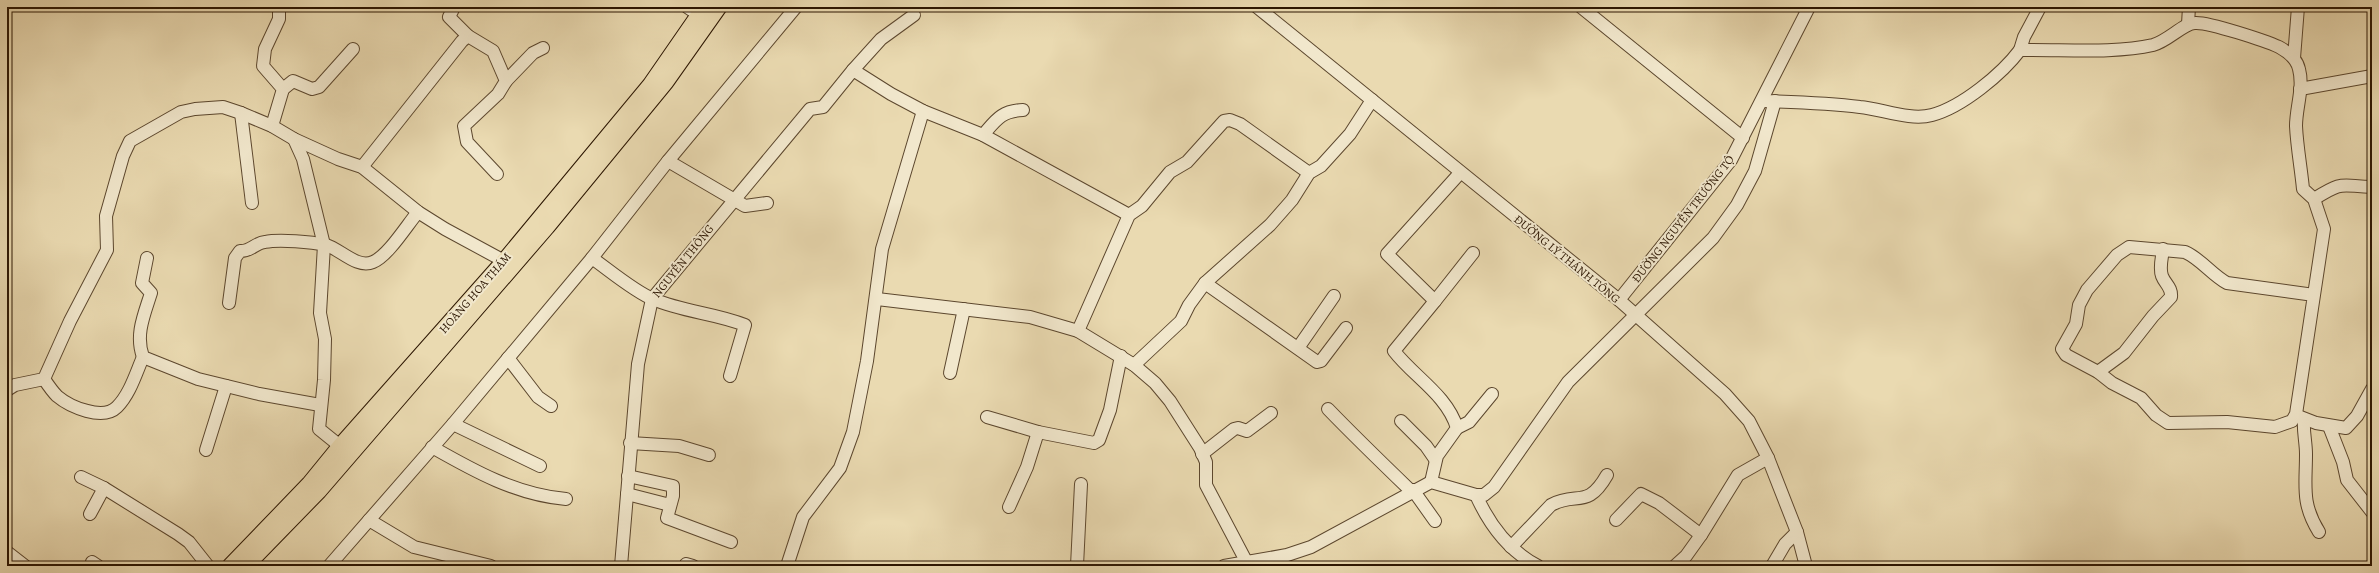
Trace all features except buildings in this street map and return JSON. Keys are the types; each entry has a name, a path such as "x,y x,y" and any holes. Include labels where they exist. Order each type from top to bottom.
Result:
{"main road":[{"name":"HOÀNG HOA THÁM","path":"246,566 319,491 509,263 666,82 700,13 719,7"},
{"name":"HOÀNG HOA THÁM","path":"230,566 309,484 340,446 509,263"}],"street":[{"path":"279,7 279,19 265,49 263,66 283,89"},
{"path":"454,7 449,17 468,36 493,50 506,81"},
{"path":"329,566 453,424 592,258 668,161 796,7"},
{"name":"ĐƯỜNG LÝ THÁNH TÔNG","path":"1257,7 1460,173 1619,300 1636,317 1725,394 1749,420 1768,458 1797,532 1806,566"},
{"path":"1581,7 1743,138"},
{"name":"ĐƯỜNG NGUYỄN TRƯỜNG TỘ","path":"1619,300 1731,160 1809,7"},
{"path":"1762,101 1860,107 1917,116 1932,115 1958,103 1984,85 2020,50 2024,37 2040,7"},
{"path":"2188,24 2189,7"},
{"path":"2298,7 2294,58 2299,69 2300,89 2296,125 2303,189 2314,199 2324,229 2314,295 2300,417 2306,452 2305,501 2307,510 2319,532"},
{"path":"914,15 881,39 853,70 891,94 924,111 983,135 1129,215"},
{"path":"2020,50 2120,49 2153,45 2169,39 2188,24 2207,24 2279,47 2294,58"},
{"path":"362,167 462,41 468,36"},
{"path":"497,174 467,142 464,126 498,94 506,81 533,53 543,48"},
{"path":"272,126 283,89 294,81 312,89 319,87 352,49"},
{"name":"NGUYỄN THÔNG","path":"621,566 630,443 638,364 652,299 810,109 823,107 853,70"},
{"path":"2300,89 2372,76"},
{"path":"1134,365 1181,321 1193,299 1205,283 1270,225 1292,200 1309,173 1321,166 1350,134 1372,100"},
{"path":"1224,566 1287,555 1311,547 1431,482 1476,495 1484,495 1494,487 1568,382 1636,317 1713,238 1737,205 1756,171 1775,101"},
{"path":"44,379 70,321 107,250 106,216 123,156 130,141 181,112 195,109 223,107 272,126 294,139 338,159 362,167 386,184 418,212 458,237 509,263"},
{"path":"983,135 1000,115 1010,110 1023,110"},
{"path":"787,566 803,516 840,468 854,432 877,299 882,249 924,111"},
{"path":"241,113 252,203"},
{"path":"1078,331 1129,215 1142,206 1170,172 1187,162 1224,121 1230,120 1240,124 1309,173"},
{"path":"294,139 303,159 324,245 320,313 325,339 324,380 320,404 319,429 340,446"},
{"path":"668,161 733,200 750,206 767,203"},
{"path":"1435,301 1387,254 1460,173"},
{"path":"2314,199 2333,187 2345,184 2372,187"},
{"path":"230,303 234,265 237,253 249,250 268,241 324,245 354,260 365,263 373,262 384,255 418,212"},
{"path":"2314,295 2227,283 2215,276 2192,255 2164,249 2129,246 2123,250 2087,290 2081,300 2076,324 2062,349 2066,355 2098,372 2112,383 2141,398 2156,415 2168,423 2227,422 2276,427 2289,424 2300,417 2329,426 2346,428 2350,426 2372,389"},
{"path":"2098,372 2124,353 2153,316 2171,297 2172,291 2162,277 2161,269 2164,249"},
{"path":"1457,428 1454,416 1432,389 1402,361 1394,350 1473,253"},
{"path":"44,379 64,401 97,413 109,412 117,407 126,394 143,357 139,346 141,326 151,293 142,283 147,258"},
{"path":"592,258 652,299 687,311 724,317 745,325 730,376"},
{"path":"1205,283 1317,362 1321,361 1346,328"},
{"path":"1298,348 1334,296"},
{"path":"877,299 1030,317 1078,331 1134,365 1155,383 1170,401 1202,454 1206,462 1206,485 1246,561"},
{"path":"950,373 964,309"},
{"path":"986,417 1038,432 1094,443 1099,440 1110,410 1121,356"},
{"path":"143,357 198,379 226,386 320,404"},
{"path":"508,358 538,397 551,406"},
{"path":"7,390 15,384 44,379"},
{"path":"206,450 226,386"},
{"path":"1431,482 1435,459 1457,428 1469,422 1492,394"},
{"path":"1328,409 1370,454 1379,459 1412,491 1435,521"},
{"path":"1202,454 1234,428 1247,431 1271,413"},
{"path":"1401,421 1426,446 1435,459"},
{"path":"453,424 540,466"},
{"path":"2329,426 2343,462 2347,480 2372,512"},
{"path":"1009,507 1027,467 1038,432"},
{"path":"630,443 679,446 709,455"},
{"path":"432,447 501,484 552,498 566,500"},
{"path":"1675,566 1686,556 1701,535 1738,475 1768,458"},
{"path":"1511,547 1551,505 1559,501 1585,498 1598,488 1607,475"},
{"path":"628,476 673,486 667,518 731,542"},
{"path":"81,477 104,488 178,534 188,542 208,566"},
{"path":"1077,566 1081,484"},
{"path":"90,514 104,488"},
{"path":"627,494 670,505"},
{"path":"1616,520 1641,494 1659,503 1701,535"},
{"path":"1476,495 1482,511 1498,533 1520,556 1538,566"},
{"path":"369,520 414,547 490,566"},
{"path":"1772,566 1785,544 1797,532"},
{"path":"7,552 25,566"}]}
